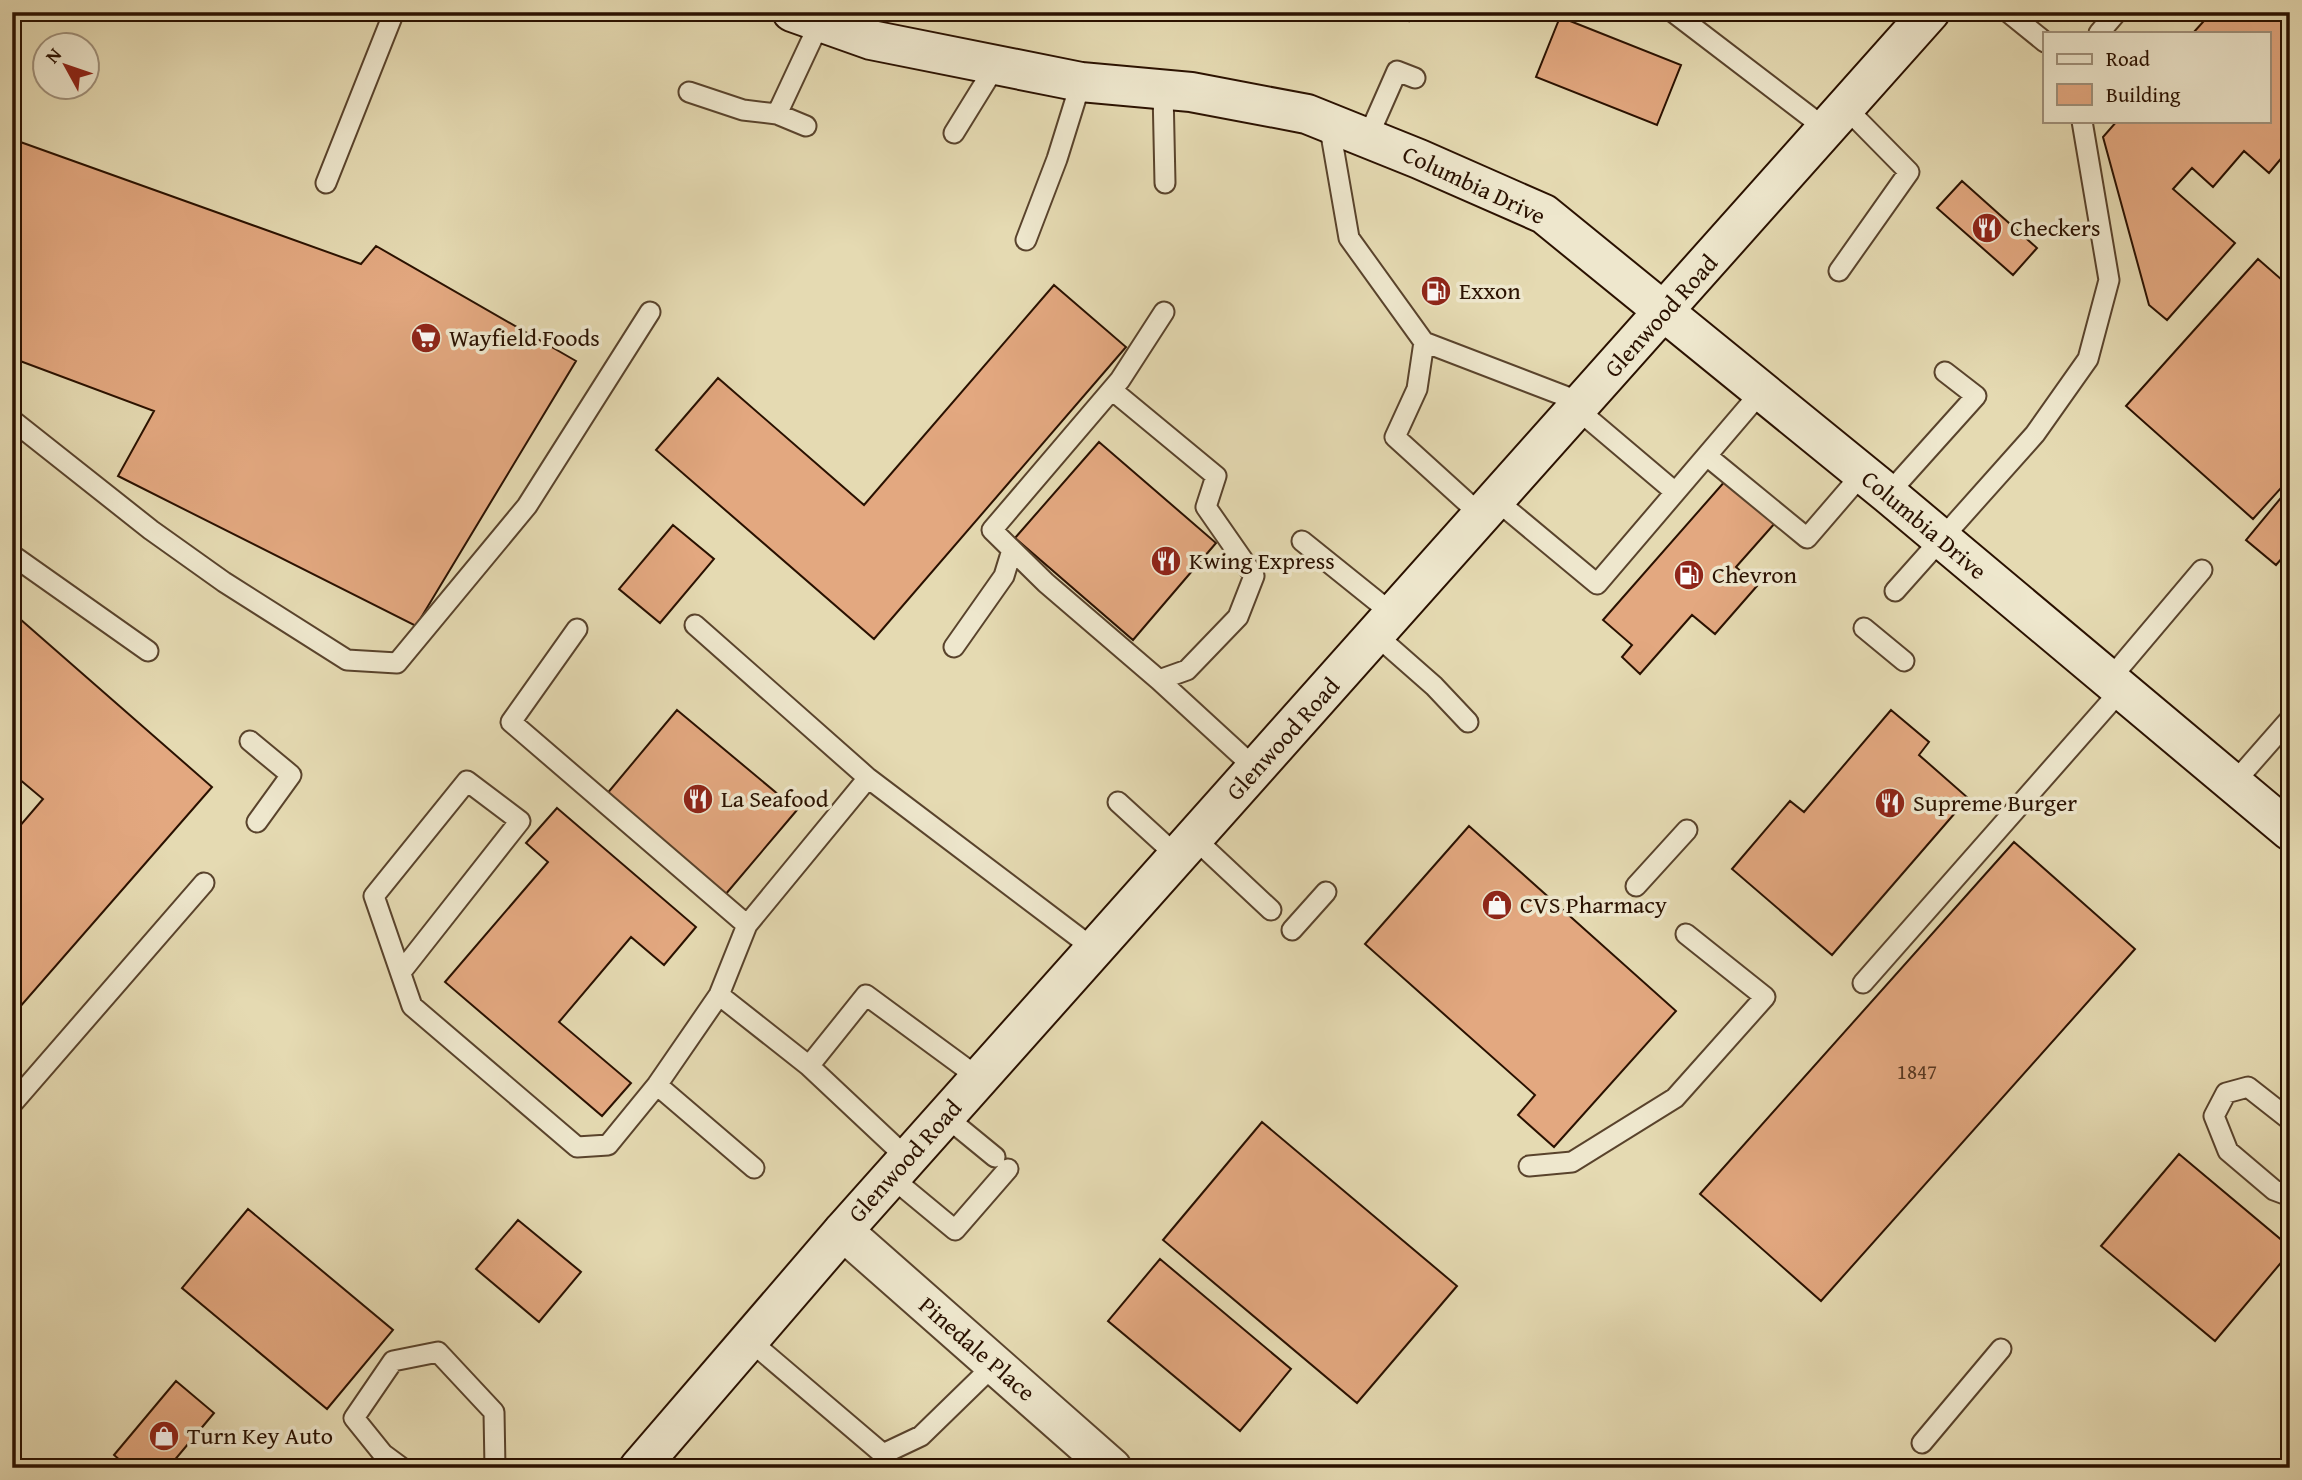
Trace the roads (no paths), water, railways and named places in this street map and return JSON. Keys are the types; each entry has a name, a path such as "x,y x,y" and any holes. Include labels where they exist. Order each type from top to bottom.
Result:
{"main road":[{"name":"Glenwood Road","path":"639,1468 899,1167 1930,12"},
{"name":"Columbia Drive","path":"819,18 872,40 1081,82 1191,92 1307,114 1544,214 1663,314 1875,484 2290,831"},
{"name":"Pinedale Place","path":"843,1231 1112,1468"}],"lane":[{"path":"326,183 394,12"},
{"path":"1673,12 1836,118 1909,172 1839,271"},
{"path":"2008,12 2043,40"},
{"path":"2100,32 2117,12"},
{"path":"777,114 819,18"},
{"path":"954,133 996,65"},
{"path":"1367,139 1397,71 1415,78"},
{"path":"1026,240 1081,82"},
{"path":"1163,90 1165,183"},
{"path":"690,92 743,110 777,114 806,126"},
{"path":"1895,591 2035,434 2088,359 2109,280 2082,122"},
{"path":"1329,123 1349,238 1424,342 1580,406 1675,492"},
{"path":"12,420 224,582 347,660 397,663 527,506 650,312"},
{"path":"1164,312 1116,385 992,530 1256,769"},
{"path":"1424,342 1418,389 1395,437 1597,584 1761,392"},
{"path":"1707,456 1807,537 1875,484 1976,396 1945,372"},
{"path":"1116,385 1216,476 1206,507 1254,576 1238,617 1187,670 1159,680"},
{"path":"1301,541 1385,625 1434,686 1468,722"},
{"path":"954,647 1003,576 1012,550"},
{"path":"12,555 148,651"},
{"path":"1863,983 2115,685 2203,570"},
{"path":"695,625 868,778 1094,949"},
{"path":"1864,628 1904,661"},
{"path":"577,629 510,722 747,925"},
{"path":"2233,784 2290,719"},
{"path":"250,741 290,775 257,822"},
{"path":"401,972 520,821 467,781 374,896 412,1006 577,1147 608,1145 657,1085 719,995 747,925 868,778"},
{"path":"1118,802 1186,847 1272,910"},
{"path":"1636,886 1687,830"},
{"path":"12,1104 204,883"},
{"path":"1292,930 1326,892"},
{"path":"1529,1166 1572,1162 1675,1098 1765,997 1686,934"},
{"path":"719,995 809,1066 955,1230 1002,1163 945,1116"},
{"path":"809,1066 866,995 979,1078"},
{"path":"657,1085 754,1168"},
{"path":"2290,1120 2248,1087 2226,1093 2214,1116 2228,1152 2274,1190 2290,1196"},
{"path":"749,1340 883,1454 921,1436 995,1364"},
{"path":"1922,1443 2001,1349"},
{"path":"402,1468 383,1454 354,1419 393,1361 438,1352 494,1412 495,1468"}],"place":[{"name":"Checkers","path":"1987,228"},
{"name":"Exxon","path":"1436,291"},
{"name":"Wayfield Foods","path":"426,338"},
{"name":"Kwing Express","path":"1166,561"},
{"name":"Chevron","path":"1689,575"},
{"name":"La Seafood","path":"698,799"},
{"name":"Supreme Burger","path":"1890,803"},
{"name":"CVS Pharmacy","path":"1497,905"},
{"name":"Turn Key Auto","path":"164,1436"}]}
